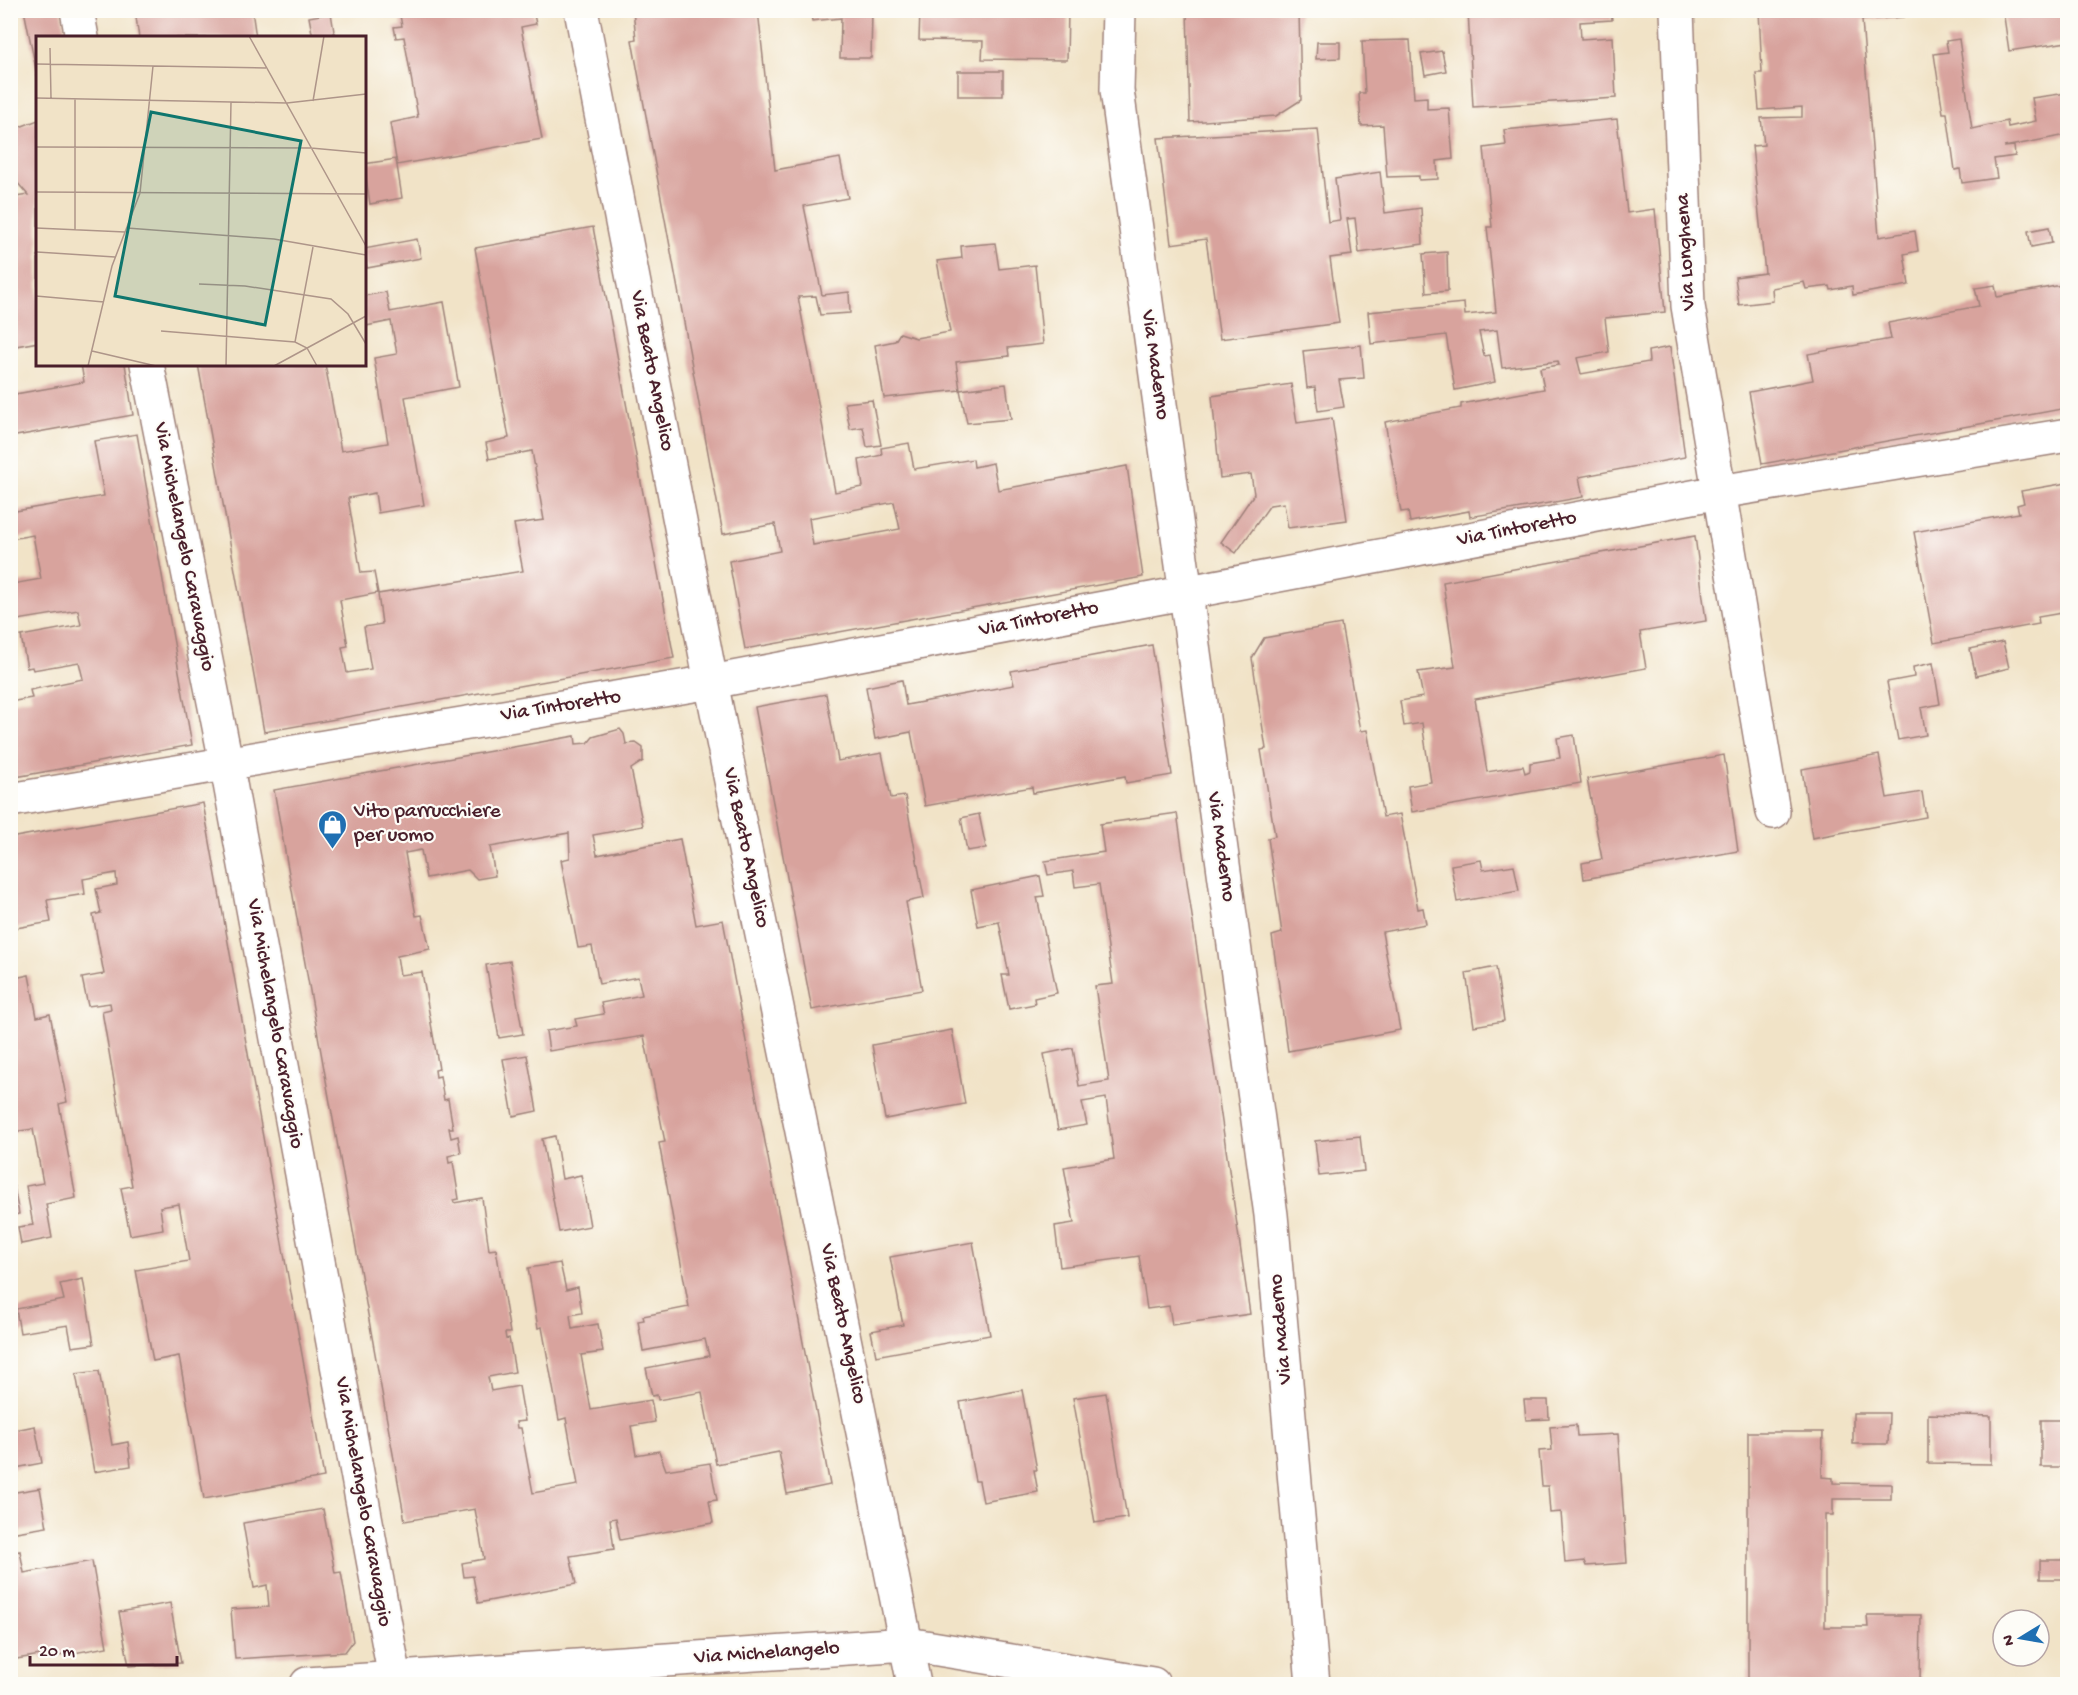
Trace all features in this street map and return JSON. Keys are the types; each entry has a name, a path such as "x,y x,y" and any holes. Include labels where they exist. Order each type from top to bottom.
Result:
{"street":[{"path":"77,10 82,36"},
{"name":"Via Beato Angelico","path":"581,10 711,682 914,1684"},
{"name":"Via Maderno","path":"1119,10 1117,90 1271,1215 1313,1684"},
{"name":"Via Longhena","path":"1677,10 1688,306 1773,812"},
{"name":"Via Michelangelo Caravaggio","path":"147,366 226,762 395,1682"},
{"name":"Via Tintoretto","path":"10,800 711,682 1719,492 2067,435"},
{"name":"Via Michelangelo","path":"307,1684 395,1682 907,1644 1153,1684"}],"building":[{"path":"24,10 61,10 66,36 36,36 36,69"},
{"path":"135,10 252,10 256,36 139,36"},
{"path":"399,10 533,10 536,24 521,27 542,139 397,165 390,123 418,117 404,37 396,38 394,27 402,26"},
{"path":"633,10 758,10 775,170 840,158 848,198 804,206 822,295 849,292 850,313 820,315 816,296 798,297 835,492 863,487 859,460 882,455 881,448 909,443 914,469 973,459 974,467 993,463 998,490 1127,466 1143,577 745,649 729,561 780,551 775,524 723,534 632,40 636,39","holes":["894,502 900,529 813,545 809,518"]},
{"path":"810,10 872,10 871,58 840,58 841,18 812,21"},
{"path":"920,10 1068,10 1067,60 982,59 983,41 919,40"},
{"path":"1187,10 1299,10 1301,100 1276,116 1190,122"},
{"path":"1468,10 1611,10 1612,20 1580,22 1581,39 1613,37 1616,98 1473,107"},
{"path":"1759,10 1904,10 1904,17 1862,20 1879,237 1915,231 1918,251 1904,254 1909,285 1853,295 1852,286 1831,290 1830,286 1806,289 1804,282 1772,288 1773,301 1739,305 1735,277 1765,273 1752,146 1764,145 1761,118 1802,117 1802,107 1759,110 1756,73 1762,73"},
{"path":"2003,10 2067,10 2067,42 2009,51"},
{"path":"331,13 335,36 313,36 309,17"},
{"path":"1959,39 1972,129 2007,121 2008,127 2036,121 2032,98 2067,93 2067,135 2004,147 2014,146 2015,156 1994,159 1997,178 1962,183 1960,169 1955,170 1947,113 1943,113 1934,54 1948,52 1946,41"},
{"path":"1410,40 1414,98 1427,97 1427,109 1449,108 1453,159 1437,161 1438,179 1419,180 1419,176 1387,177 1383,125 1361,126 1359,93 1365,93 1362,41"},
{"path":"1317,42 1340,42 1340,58 1316,59"},
{"path":"1442,51 1446,71 1425,75 1421,54"},
{"path":"958,71 1003,71 1003,96 958,96"},
{"path":"1617,119 1627,213 1655,209 1665,312 1605,318 1609,352 1577,358 1581,374 1649,362 1648,351 1670,347 1685,457 1579,477 1583,497 1470,517 1469,511 1410,522 1408,511 1401,512 1385,422 1461,408 1461,404 1544,389 1540,368 1559,365 1558,361 1502,368 1497,330 1479,332 1484,356 1490,355 1495,382 1455,390 1446,335 1371,344 1368,312 1464,303 1465,315 1496,312 1487,227 1492,227 1484,148 1506,145 1504,130"},
{"path":"10,120 17,128 36,121 36,342 10,347 10,198 28,195 10,174"},
{"path":"1318,129 1328,222 1340,220 1335,179 1380,172 1385,213 1421,208 1423,244 1359,253 1355,218 1347,219 1352,255 1330,258 1339,323 1220,339 1206,239 1171,244 1158,138"},
{"path":"396,159 402,198 370,204 366,164"},
{"path":"593,227 674,658 264,732 198,366 325,366 341,451 388,443 374,358 397,354 391,321 366,326 366,296 386,292 390,312 444,302 459,387 405,397 424,505 378,513 375,493 348,498 361,573 374,572 378,593 340,600 348,646 342,647 347,673 371,669 364,627 382,624 378,594 523,571 514,524 544,520 532,451 489,459 486,443 509,438 475,248"},
{"path":"2049,227 2052,243 2031,247 2028,231"},
{"path":"417,239 421,258 367,268 366,249"},
{"path":"995,243 999,269 1035,265 1043,344 1008,348 1009,356 956,362 960,390 884,398 875,345 895,341 900,333 916,338 950,332 937,261 962,258 961,246"},
{"path":"1447,252 1448,291 1426,293 1423,254"},
{"path":"2067,284 2067,408 1762,464 1749,392 1813,380 1808,354 1891,339 1888,323 1979,306 1975,288 1995,285 1997,297"},
{"path":"1361,345 1364,378 1339,380 1344,407 1318,411 1315,387 1307,388 1303,351"},
{"path":"81,366 125,366 133,415 10,437 10,395 84,382"},
{"path":"1006,384 1011,419 967,423 960,390"},
{"path":"1291,384 1297,423 1332,418 1347,520 1288,528 1284,503 1270,505 1236,553 1221,542 1254,494 1251,474 1220,478 1212,396"},
{"path":"872,400 881,445 867,447 863,427 850,429 845,403"},
{"path":"137,434 192,745 10,778 10,702 32,698 30,690 83,679 79,662 33,670 32,667 27,668 21,636 81,625 78,610 18,620 12,584 41,579 33,535 10,539 10,512 104,496 94,441"},
{"path":"2067,483 2067,612 2038,617 2039,624 1934,643 1914,532 2019,513 2017,505 2024,503 2021,491"},
{"path":"1695,536 1706,621 1640,632 1646,668 1475,699 1487,772 1523,766 1525,773 1530,771 1530,763 1560,758 1557,738 1574,735 1581,783 1412,812 1408,786 1431,782 1422,723 1404,726 1400,701 1423,697 1418,672 1455,667 1443,582"},
{"path":"1341,624 1360,731 1367,730 1383,817 1400,814 1418,909 1423,908 1426,924 1382,932 1400,1030 1288,1051 1272,936 1282,933 1268,838 1275,836 1261,750 1266,749 1252,658 1264,638"},
{"path":"2003,642 2009,668 1976,676 1970,649"},
{"path":"1152,645 1172,775 1126,783 1125,776 1033,793 1032,787 925,806 911,732 875,739 866,687 902,680 906,705 1014,685 1011,671"},
{"path":"1933,663 1940,704 1921,708 1926,735 1898,740 1887,682 1914,677 1913,667"},
{"path":"826,694 838,761 882,753 891,798 905,796 924,898 906,902 922,990 812,1010 755,707"},
{"path":"620,729 624,734 626,744 636,743 643,748 643,761 631,769 643,826 593,835 597,855 680,839 696,925 723,920 830,1485 787,1494 779,1452 716,1464 702,1392 658,1400 657,1395 652,1396 646,1368 709,1356 705,1339 643,1351 638,1321 644,1320 643,1316 689,1307 659,1143 665,1142 644,1036 549,1051 546,1031 577,1026 575,1019 604,1014 601,1003 642,995 638,977 599,984 592,946 578,948 561,860 570,858 569,833 490,847 495,876 477,879 468,870 426,878 421,850 405,853 416,916 422,915 430,949 397,956 400,975 422,972 439,1069 435,1070 436,1077 440,1076 444,1100 448,1099 453,1128 449,1128 451,1138 458,1136 461,1153 448,1156 449,1163 453,1162 459,1199 453,1200 454,1203 482,1198 489,1250 496,1249 510,1333 505,1333 506,1339 509,1338 515,1372 488,1377 491,1391 519,1386 525,1421 516,1422 517,1428 521,1428 533,1493 578,1485 566,1418 559,1420 542,1327 538,1328 528,1268 560,1263 566,1290 578,1287 582,1313 570,1315 572,1329 598,1324 603,1352 581,1355 591,1410 651,1400 655,1422 631,1426 636,1455 659,1451 666,1470 710,1463 717,1500 709,1501 713,1523 620,1540 616,1518 610,1519 614,1549 570,1556 576,1584 478,1603 473,1576 464,1577 462,1563 484,1559 475,1509 405,1521 274,790 575,736 576,744 588,743 593,737"},
{"path":"1724,755 1738,851 1584,879 1582,863 1602,859 1587,779"},
{"path":"1879,755 1887,798 1922,792 1926,817 1812,838 1802,769"},
{"path":"203,803 324,1477 204,1499 179,1356 153,1361 136,1270 189,1261 179,1204 160,1207 163,1229 130,1235 121,1188 132,1186 102,1011 111,1009 110,1003 88,1006 82,978 104,974 93,915 101,913 96,889 117,885 116,873 83,879 85,894 47,900 51,922 10,929 10,838"},
{"path":"1177,813 1250,1314 1172,1325 1169,1306 1147,1309 1139,1256 1060,1267 1055,1226 1074,1223 1064,1167 1114,1159 1106,1098 1082,1102 1087,1125 1058,1130 1044,1054 1073,1048 1079,1086 1109,1081 1095,986 1113,984 1099,884 1075,887 1073,871 1048,875 1045,861 1104,852 1100,824"},
{"path":"979,814 986,848 967,851 961,818"},
{"path":"1481,860 1483,870 1514,865 1519,891 1457,902 1451,865"},
{"path":"1040,876 1044,896 1037,897 1057,993 1034,998 1035,1004 1009,1009 1002,975 1009,975 999,922 978,926 971,890"},
{"path":"510,961 523,1034 499,1038 486,965"},
{"path":"1496,967 1504,1021 1474,1026 1466,973"},
{"path":"29,975 37,1017 50,1014 67,1102 59,1104 76,1198 46,1204 52,1238 21,1244 18,1227 33,1225 26,1186 43,1183 33,1129 12,1132 10,1128 10,979"},
{"path":"952,1030 965,1104 885,1119 872,1045"},
{"path":"527,1055 537,1111 513,1116 503,1059"},
{"path":"555,1136 562,1179 581,1175 590,1226 559,1232 542,1139"},
{"path":"1360,1136 1364,1171 1319,1176 1315,1141"},
{"path":"14,1187 19,1214 10,1216 10,1188"},
{"path":"973,1242 990,1335 876,1356 871,1331 903,1325 890,1257"},
{"path":"83,1279 94,1344 72,1347 68,1325 20,1333 16,1309 64,1300 60,1284"},
{"path":"99,1371 112,1445 128,1442 131,1466 94,1472 76,1374"},
{"path":"1022,1390 1037,1470 1034,1470 1038,1492 983,1502 979,1481 975,1481 960,1402"},
{"path":"1106,1393 1127,1518 1095,1523 1073,1398"},
{"path":"1524,1400 1548,1400 1549,1419 1526,1420"},
{"path":"1853,1413 1889,1413 1888,1444 1853,1444"},
{"path":"1928,1414 1991,1416 1991,1464 1928,1463"},
{"path":"2041,1420 2067,1420 2067,1467 2041,1467"},
{"path":"1576,1425 1577,1436 1618,1434 1627,1563 1586,1566 1584,1561 1565,1563 1561,1512 1550,1513 1548,1486 1542,1486 1539,1451 1552,1450 1550,1427"},
{"path":"35,1426 42,1463 10,1469 10,1431"},
{"path":"1748,1432 1823,1432 1822,1477 1833,1478 1833,1483 1891,1484 1891,1499 1833,1499 1833,1515 1825,1515 1825,1627 1868,1627 1867,1615 1921,1615 1920,1680 1927,1680 1927,1684 1748,1684"},
{"path":"40,1488 47,1527 10,1533 10,1493"},
{"path":"323,1509 335,1573 341,1572 353,1641 345,1652 235,1659 231,1609 269,1607 267,1585 254,1588 243,1523"},
{"path":"20,1551 24,1573 92,1561 107,1647 41,1659 40,1655 10,1660 10,1553"},
{"path":"2040,1560 2067,1560 2067,1579 2040,1579"},
{"path":"170,1603 181,1663 129,1666 119,1612"}],"place":[{"name":"Vito parrucchiere per uomo","path":"333,850"}]}
